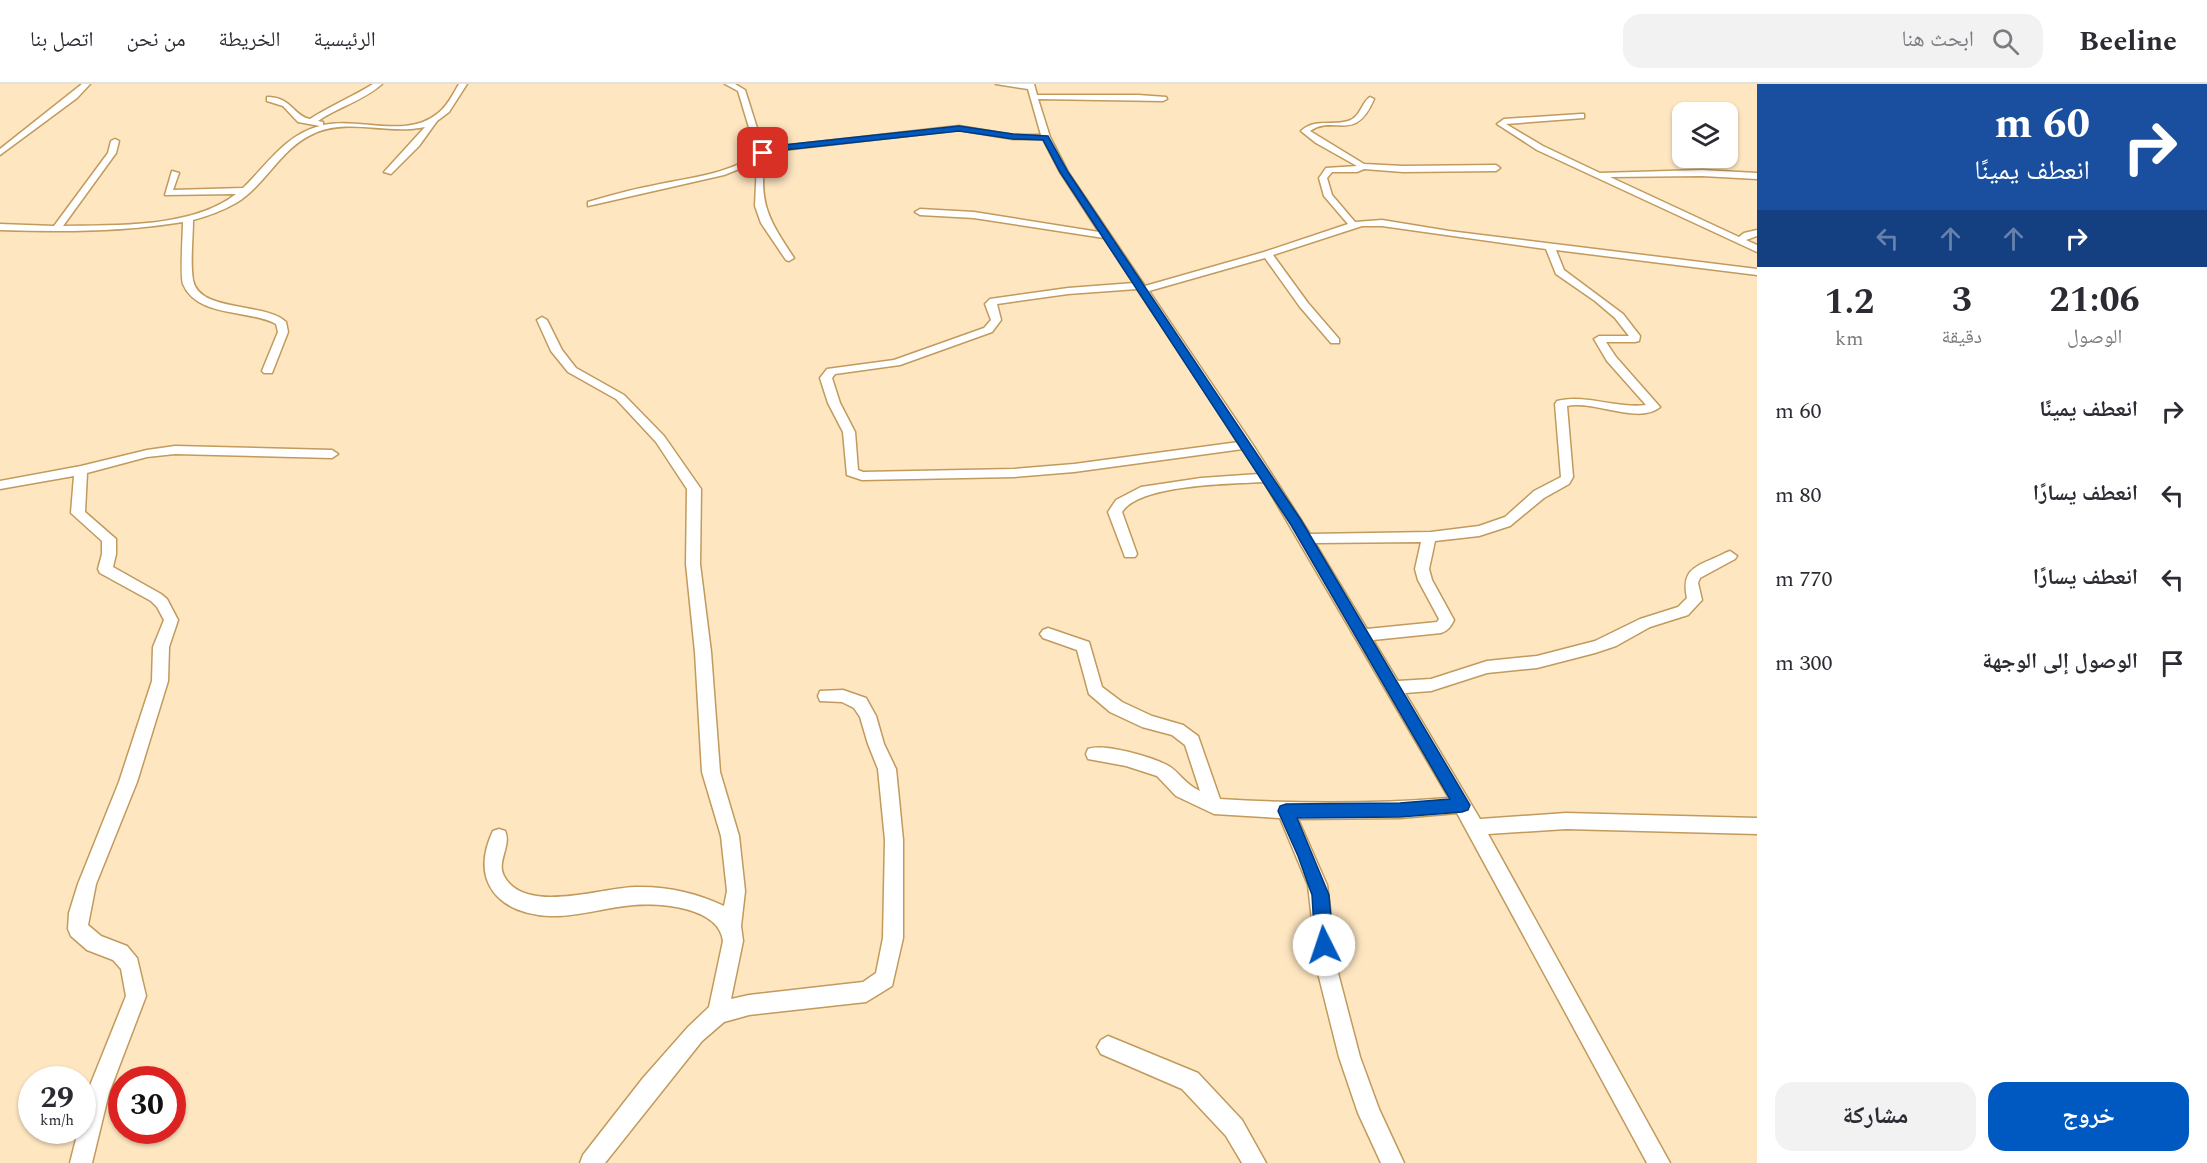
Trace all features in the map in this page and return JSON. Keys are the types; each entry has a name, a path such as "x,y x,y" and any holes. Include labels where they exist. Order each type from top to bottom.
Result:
{"street":[{"path":"0,153 75,96 86,84"},
{"path":"311,122 330,109 353,100 378,84"},
{"path":"388,172 442,114 463,84"},
{"path":"729,84 741,90 761,155 760,206 766,223 789,258"},
{"path":"1000,84 1031,89 1163,99"},
{"path":"1031,89 1046,137 1064,172 1247,446 1306,539 1475,827 1507,890 1546,956 1659,1163"},
{"path":"270,99 286,104 301,120 329,126"},
{"path":"1362,166 1352,158 1319,142 1305,131 1310,127 1347,123 1358,119 1366,113 1370,99"},
{"path":"1581,116 1513,120 1504,121 1502,124 1540,148 1757,249"},
{"path":"0,228 56,229 119,226 188,219 225,206 246,191 303,135 329,126 348,124 412,127 434,120"},
{"path":"591,204 721,173 783,148 959,128 1013,136 1046,137"},
{"path":"56,229 112,153 115,141"},
{"path":"1354,226 1328,196 1323,178 1329,170 1357,169 1362,166 1403,169 1496,168"},
{"path":"175,173 168,193 246,191"},
{"path":"1598,175 1702,173 1757,176"},
{"path":"920,212 974,215 1058,228 1104,231"},
{"path":"188,219 188,283 192,289 218,307 262,314 281,322 284,332 268,371"},
{"path":"1247,446 1119,464 1014,473 862,476 852,472 849,432 834,403 826,378 831,371 896,363 988,330 996,320 990,304 994,301 1068,291 1141,288 1267,254 1354,226 1382,223 1550,247 1757,272"},
{"path":"1739,241 1746,235 1757,233"},
{"path":"1306,539 1461,534 1501,525 1516,517 1546,490 1564,481 1567,477 1561,404 1575,401 1638,409 1654,407 1611,359 1599,339 1635,339 1635,336 1619,316 1560,272 1550,247"},
{"path":"1267,254 1304,305 1335,341"},
{"path":"542,320 557,351 572,370 620,397 660,439 694,489 693,564 703,652 711,772 731,847 736,891 731,926 732,950 717,1013"},
{"path":"0,484 81,470 157,451 185,448 204,451 332,454"},
{"path":"81,470 78,513 108,539 109,554 105,569 115,578 149,593 161,603 171,620 161,647 160,681 139,748 128,782 87,884 79,913 78,929 94,943 120,953 130,965 136,996 98,1093 81,1163"},
{"path":"1130,554 1115,512 1121,503 1140,491 1201,482 1267,478"},
{"path":"1363,635 1441,627 1447,620 1425,580 1422,568 1429,536"},
{"path":"1394,688 1431,685 1458,678 1481,668 1545,660 1611,642 1644,623 1683,610 1695,600 1691,583 1694,575 1730,556"},
{"path":"1048,634 1084,646 1095,690 1116,707 1148,722 1177,730 1192,741 1214,806"},
{"path":"591,1163 651,1086 695,1034 717,1013 749,1005 866,992 885,979 893,938 894,840 887,769 876,744 868,716 860,703 843,696 826,696"},
{"path":"1094,754 1126,759 1163,771 1182,791 1214,806 1286,811 1400,810 1462,805"},
{"path":"1286,811 1307,856 1320,895 1324,945 1337,1020 1379,1138 1393,1163"},
{"path":"1475,827 1566,821 1757,826"},
{"path":"499,837 492,870 496,883 509,895 528,903 552,907 635,896 685,900 717,912 731,926"},
{"path":"1108,1047 1190,1081 1234,1128 1255,1163"}],"route":[{"path":"763,153 775,149 959,128 1002,135 1046,137 1064,172 1296,523 1462,805 1400,810 1286,811 1307,856 1320,895 1324,945"}]}
